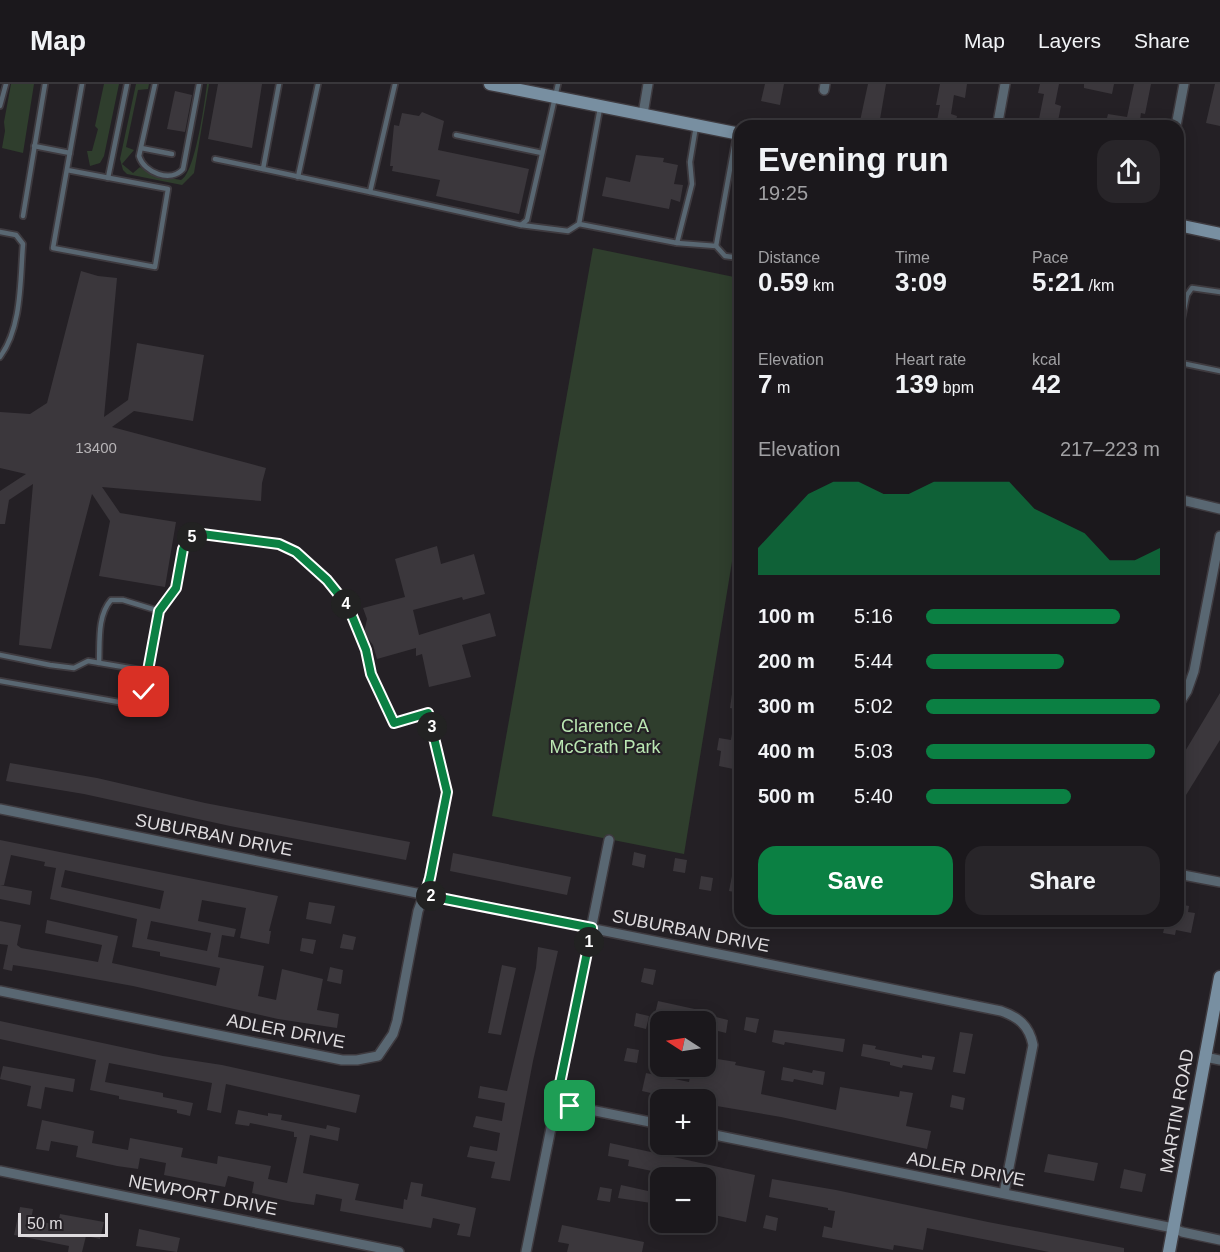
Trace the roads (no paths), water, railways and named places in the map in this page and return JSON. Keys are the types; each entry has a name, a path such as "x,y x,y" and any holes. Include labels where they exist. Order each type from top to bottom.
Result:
{"main road":[{"path":"490,84 734,133"},
{"path":"1184,226 1220,234"},
{"name":"MARTIN ROAD","path":"1169,1252 1220,977"}],"street":[{"path":"643,114 648,84"},
{"path":"998,120 1005,84"},
{"path":"1177,120 1184,84"},
{"path":"1184,501 1220,509"},
{"path":"1184,694 1192,680 1220,536"},
{"name":"ADLER DRIVE","path":"0,991 342,1060 378,1056 386,1047 398,1021 418,911 430,878 444,803"},
{"name":"SUBURBAN DRIVE","path":"0,808 989,1008 1013,1015 1022,1022 1031,1035 1032,1055 1004,1193"},
{"path":"526,1252 609,840"},
{"path":"1184,875 1220,882"},
{"path":"1205,1058 1220,1060"},
{"path":"556,1103 650,1122"},
{"name":"ADLER DRIVE","path":"716,1135 1173,1228 1220,1240"},
{"name":"NEWPORT DRIVE","path":"0,1171 399,1252"}],"lane":[{"path":"0,106 6,84"},
{"path":"22,216 45,84"},
{"path":"67,170 168,189 155,267 53,248 82,84"},
{"path":"108,178 127,84"},
{"path":"155,84 141,148 141,163 149,171 179,174 183,168 199,84"},
{"path":"262,169 279,84"},
{"path":"298,177 318,84"},
{"path":"370,192 395,84"},
{"path":"521,225 527,220 558,84"},
{"path":"579,224 600,108"},
{"path":"677,243 692,184 690,162 696,126"},
{"path":"456,135 542,153"},
{"path":"34,146 70,153"},
{"path":"141,148 172,154"},
{"path":"716,246 734,154"},
{"path":"214,159 521,225 568,231 579,224 677,243 716,246 725,256 734,257"},
{"path":"0,232 16,235 23,244 19,301 10,342 0,357"},
{"path":"1184,309 1187,295 1192,288 1220,292"},
{"path":"1184,364 1220,371"},
{"path":"0,681 130,704 137,703 144,692 159,611 176,588 183,549 190,537 202,534 279,544 296,552 327,580 348,606 366,650 371,674 394,723 428,713 447,792 444,803"},
{"path":"99,663 100,628 105,606 111,600 123,600 159,611"},
{"path":"0,655 74,668 88,661 147,671"}],"park label":[{"name":"Clarence A McGrath Park","path":"605,736"}]}
